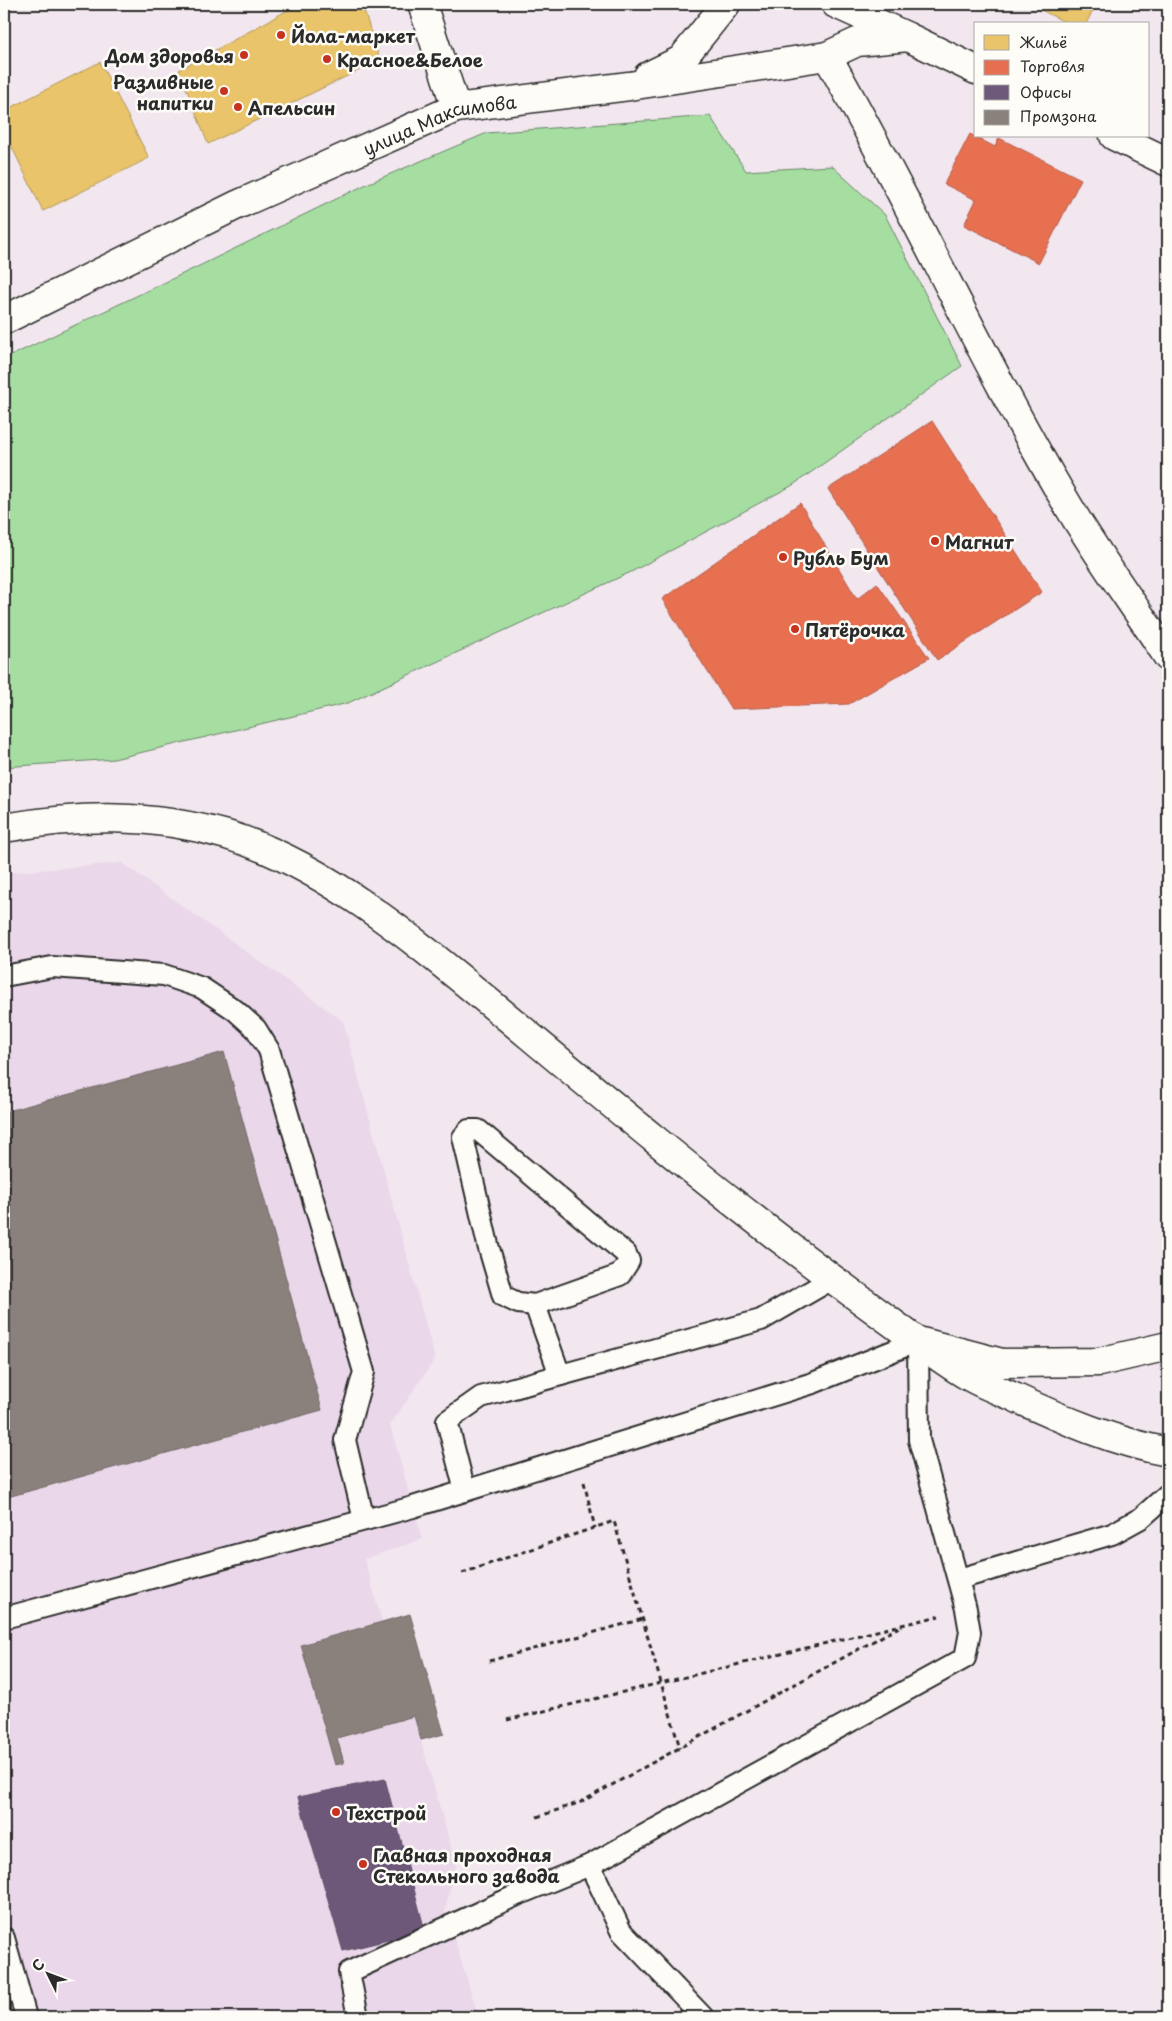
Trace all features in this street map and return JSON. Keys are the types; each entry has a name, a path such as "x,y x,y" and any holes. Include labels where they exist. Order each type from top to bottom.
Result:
{"street":[{"path":"422,4 456,108"},
{"path":"629,86 682,60 726,4"},
{"path":"836,4 974,69"},
{"name":"улица Максимова","path":"4,320 237,205 456,108 629,86 827,56 857,42 908,37"},
{"path":"827,56 859,112 981,348 1066,503 1168,657"},
{"path":"1118,138 1168,162"},
{"path":"4,828 90,817 137,818 182,823 230,836 279,856 320,878 368,910 451,971 733,1202 832,1279 971,1378 1034,1406 1136,1445 1168,1452"},
{"path":"918,1341 1002,1363 1099,1362 1168,1346"}],"lane":[{"path":"4,976 52,967 164,975 202,988 235,1010 256,1029 269,1050 364,1372 345,1440 364,1520"},
{"path":"469,1130 478,1130 626,1254 629,1261 620,1275 535,1305 518,1303 503,1296 488,1245 463,1137 469,1130"},
{"path":"466,1491 446,1421 481,1397 761,1320 832,1279"},
{"path":"535,1305 560,1375"},
{"path":"4,1618 466,1491 813,1383 918,1341 919,1440 966,1609 970,1632 965,1658 590,1865 502,1902 349,1972 358,2017"},
{"path":"958,1579 1112,1534 1141,1518 1168,1494"},
{"path":"590,1865 620,1931 704,2017"},
{"path":"4,1938 26,2017"}],"path":[{"path":"578,1456 595,1528"},
{"path":"462,1573 614,1521 680,1748"},
{"path":"507,1720 966,1609"},
{"path":"489,1661 643,1619"},
{"path":"537,1817 582,1802 903,1624"}],"shaded area":[{"path":"122,863 343,1021 435,1359 390,1425 422,1539 364,1559 382,1621 410,1614 444,1734 421,1741 456,1865 445,1910 479,2017 4,2017 4,873"}],"green space":[{"path":"710,116 746,171 832,166 885,215 962,366 793,485 631,572 348,703 114,759 4,767 4,359 369,183 487,133"}],"building: Жильё":[{"name":"Апельсин","path":"299,4 362,4 380,60 208,144 179,70"},
{"path":"1029,4 1096,4 1087,22 1065,22"},
{"path":"100,62 149,158 43,211 4,131 4,111"}],"building: Торговля":[{"path":"970,134 974,138 995,147 999,138 1081,179 1039,263 964,225 976,200 944,184"},
{"name":"Магнит","path":"932,421 1042,592 937,660 828,489"},
{"name":"Пятёрочка","path":"800,503 857,599 877,583 929,658 849,704 731,709 662,599"}],"building: Офисы":[{"name":"Главная проходная Стекольного завода","path":"385,1779 425,1931 343,1951 298,1797"}],"building: Промзона":[{"path":"224,1052 322,1410 4,1498 4,1112"},
{"path":"410,1614 444,1734 421,1740 414,1716 337,1738 344,1763 335,1765 301,1645"}],"place":[{"name":"Йола-маркет","path":"281,35"},
{"name":"Дом здоровья","path":"244,55"},
{"name":"Красное&Белое","path":"327,59"},
{"name":"Разливные напитки","path":"224,91"},
{"name":"Апельсин","path":"238,107"},
{"name":"Магнит","path":"935,541"},
{"name":"Рубль Бум","path":"783,557"},
{"name":"Пятёрочка","path":"795,629"},
{"name":"Техстрой","path":"336,1812"},
{"name":"Главная проходная Стекольного завода","path":"363,1864"}]}
